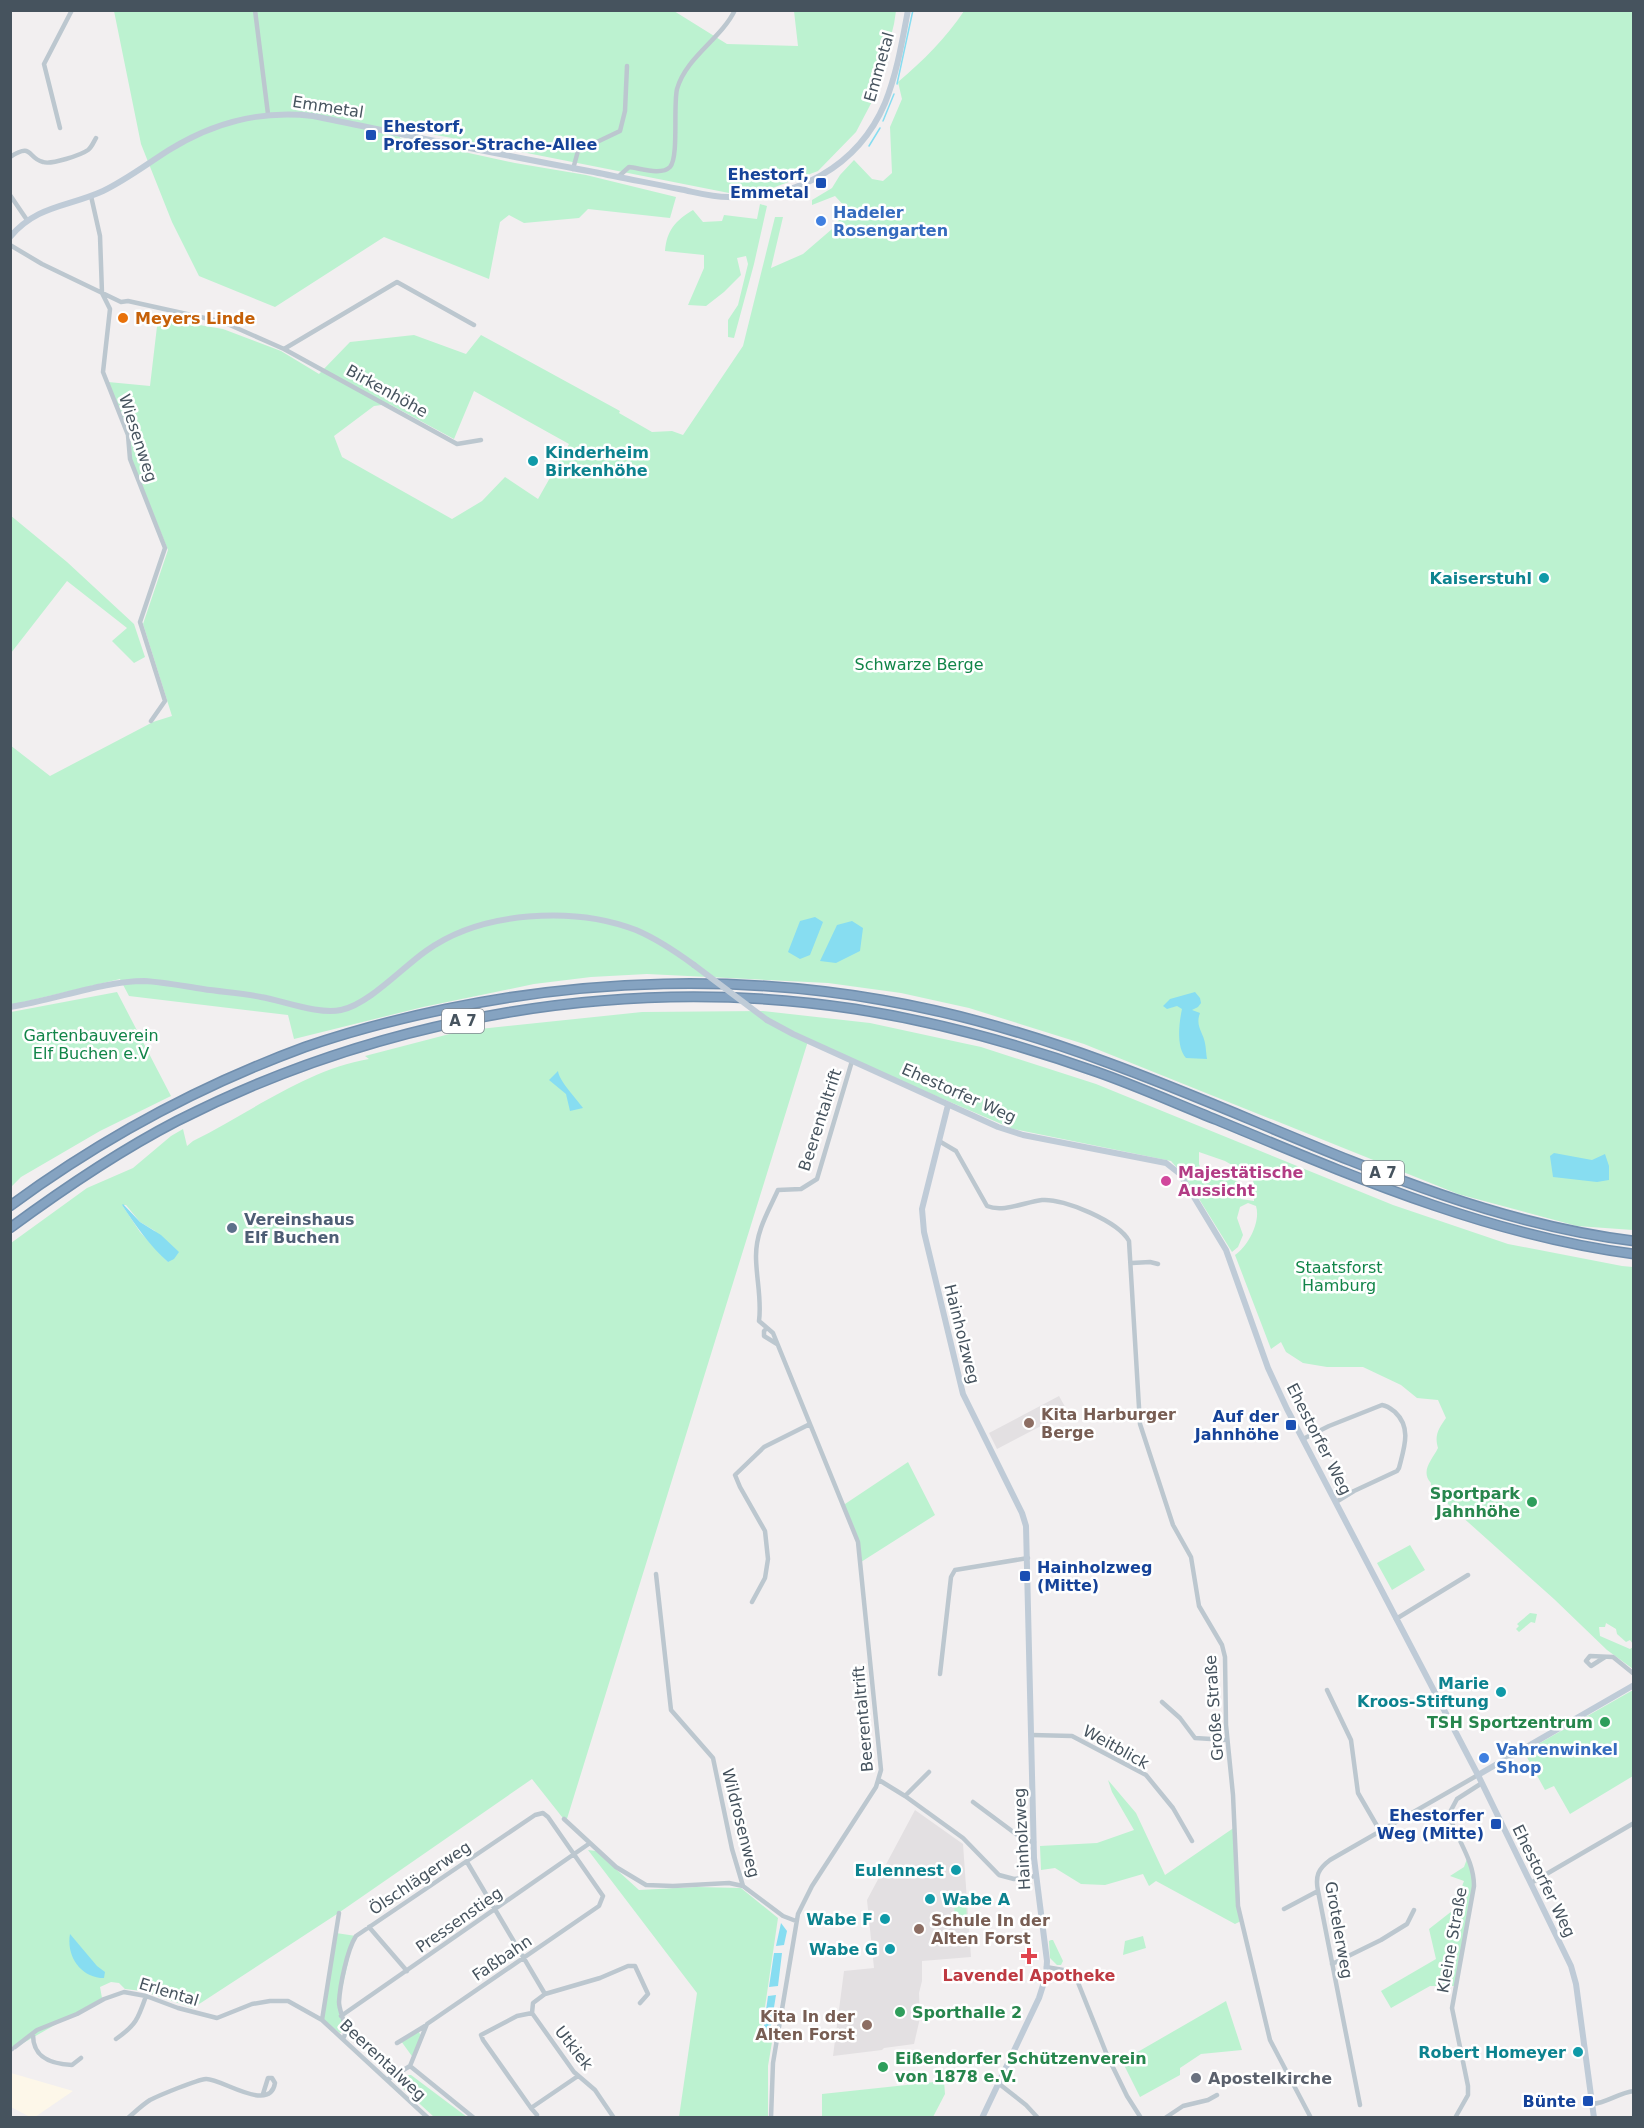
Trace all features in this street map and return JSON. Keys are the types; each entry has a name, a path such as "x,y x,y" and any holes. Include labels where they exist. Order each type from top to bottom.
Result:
{"highway":[{"name":"A 7","path":"10,1206 89,1152 172,1105 250,1069 330,1039 419,1015 543,993 626,985 717,984 799,988 873,998 940,1011 998,1026 1152,1079 1366,1167 1455,1199 1521,1219 1577,1232 1634,1241"},
{"name":"A 7","path":"10,1228 98,1168 178,1121 289,1072 355,1049 441,1025 546,1008 628,1000 724,998 852,1009 940,1025 995,1039 1100,1073 1353,1176 1452,1212 1512,1230 1575,1245 1634,1254"}],"main road":[{"name":"Emmetal","path":"10,237 27,220 57,206 91,196 118,183 199,133 233,120 268,114 313,116 573,169 727,197 776,194 820,177 838,165 854,151 874,125 897,64 908,10"},
{"name":"Ehestorfer Weg","path":"10,1007 144,981 260,997 327,1011 341,1010 363,1001 426,951 445,939 477,926 518,919 566,916 611,922 660,942 767,1020 948,1105 1017,1134 1161,1162 1176,1169 1226,1250 1271,1375 1478,1775 1571,1966 1575,1979 1594,2118"},
{"name":"Hainholzweg","path":"948,1105 922,1209 924,1232 963,1394 1022,1513 1027,1533 1034,1842 1046,1967 1039,1998 982,2118"},
{"path":"1478,1775 1634,1685"}],"street":[{"path":"60,128 44,64 72,10"},
{"path":"255,10 268,114"},
{"path":"618,177 629,167 659,171 666,170 672,165 674,112 678,87 688,67 735,10"},
{"path":"573,169 578,151 620,131 625,111 627,66"},
{"path":"10,157 26,151 31,152 43,162 50,163 67,159 89,149 96,138"},
{"path":"10,195 27,220"},
{"path":"91,196 100,236 102,293"},
{"name":"Birkenhöhe","path":"10,245 121,302 128,301 223,322 284,349 457,444 481,440"},
{"path":"284,349 397,282 474,325"},
{"name":"Wiesenweg","path":"102,293 110,309 103,372 128,435 130,459 165,548 141,622 165,701 151,721"},
{"name":"Beerentaltrift","path":"771,2118 772,2070 796,1921 812,1886 879,1780 881,1760 859,1548 772,1331 766,1329 759,1321 761,1308 756,1256 761,1225 778,1190 801,1189 817,1179 852,1061"},
{"name":"Große Straße","path":"939,1141 956,1151 987,1206 998,1208 1050,1200 1100,1217 1118,1227 1128,1238 1132,1263 1139,1416 1173,1525 1191,1557 1199,1606 1225,1653 1227,1740 1233,1795 1239,1911 1270,2040 1311,2118"},
{"path":"1132,1263 1158,1264"},
{"name":"Beerentaltrift","path":"766,1329 765,1337 778,1345"},
{"path":"1304,1439 1329,1426 1382,1405 1387,1405 1403,1421 1406,1438 1397,1471 1336,1502"},
{"path":"752,1602 765,1578 768,1559 765,1531 756,1519 735,1475 764,1448 810,1424"},
{"path":"940,1674 951,1577 955,1570 1028,1558"},
{"name":"Wildrosenweg","path":"656,1574 671,1710 713,1758 732,1849 743,1886 783,1916 796,1921"},
{"path":"1396,1619 1468,1575"},
{"path":"1605,1657 1615,1658 1634,1674"},
{"path":"1327,1690 1351,1740 1358,1793 1380,1831"},
{"path":"1162,1702 1180,1718 1195,1738 1227,1740"},
{"name":"Weitblick","path":"1032,1735 1072,1736 1146,1775 1173,1808 1192,1840"},
{"path":"905,1796 929,1772"},
{"name":"Grotelerweg","path":"1360,2105 1316,1880 1321,1868 1478,1775"},
{"path":"879,1780 963,1838 999,1875 1014,1879 1036,1876"},
{"name":"Kleine Straße","path":"1455,2118 1468,2095 1468,2086 1452,2008 1474,1876 1472,1865 1449,1814 1457,1799 1482,1783"},
{"path":"973,1802 1024,1840 1034,1842"},
{"name":"Ölschlägerweg","path":"343,2039 346,2030 341,2016 340,1991 356,1936 535,1815 543,1813 548,1817 575,1854"},
{"path":"564,1819 616,1867 646,1885 729,1883 743,1886"},
{"path":"1531,1883 1634,1823"},
{"name":"Pressenstieg","path":"341,2016 590,1843"},
{"name":"Faßbahn","path":"397,2043 599,1906 603,1896 575,1854"},
{"path":"467,1862 545,1994"},
{"path":"1284,1910 1318,1891"},
{"path":"1332,1964 1382,1940 1407,1924 1414,1910"},
{"name":"Beerentalweg","path":"339,1913 322,2020 428,2118"},
{"path":"369,1927 407,1971"},
{"path":"537,2115 482,2036 517,2016 532,2013 533,2003 545,1994 600,1978 628,1966 635,1966 648,1994 640,2003"},
{"path":"1046,1967 1069,1971 1077,1980 1105,2051 1140,2118"},
{"name":"Erlental","path":"12,2049 37,2030 124,1992 146,1996 178,2008 217,2018 252,2004 288,2001 322,2020"},
{"path":"116,2038 132,2028 138,2020 146,1996"},
{"name":"Utkiek","path":"532,2013 578,2076 595,2090 614,2118"},
{"path":"387,2080 410,2066 427,2024"},
{"path":"33,2035 35,2051 41,2057 72,2065 81,2058"},
{"path":"410,2066 474,2118"},
{"path":"531,2108 578,2076"},
{"path":"128,2118 149,2101 207,2079 252,2096 263,2094"},
{"path":"998,2083 1026,2104 1038,2118"},
{"path":"1592,2104 1620,2093 1634,2091"},
{"path":"1165,2118 1183,2106 1208,2100 1217,2095"}],"shaded area":[{"name":"Kita Harburger Berge","path":"1059,1396 1068,1412 997,1449 989,1433"},
{"name":"Schule In der Alten Forst","path":"915,1810 963,1844 971,1957 922,1961 922,1981 919,1993 920,2018 914,2044 833,2056 844,1971 874,1968 867,1900"},
{"path":"11,2073 73,2091 35,2117 30,2117 11,2107"}],"green space":[{"path":"114,11 674,11 727,44 798,46 794,11 896,11 877,92 856,132 818,171 767,190 729,193 401,128 400,138 515,163 586,175 676,197 670,218 588,209 579,218 524,223 509,215 500,222 489,279 384,237 275,307 199,276 172,222 141,144"},
{"name":"Schwarze Berge","path":"964,11 1633,11 1633,1230 1577,1226 1458,1194 1084,1044 969,1008 901,993 828,983 647,974 591,977 534,984 423,1007 294,1039 288,1015 129,996 120,979 11,1005 10,745 50,776 153,722 172,716 143,624 168,550 132,461 130,437 108,382 150,386 158,318 223,329 281,351 319,374 350,342 414,335 466,354 481,335 620,411 619,413 652,432 672,431 683,435 743,346 775,217 783,217 771,268 803,254 832,229 847,209 835,196 812,205 812,200 832,188 854,160 872,179 883,181 892,173 890,127 902,99 898,82 934,49","holes":["474,391 569,444 538,499 505,477 482,501 452,519 342,457 334,436 374,406 389,404 454,439"]},
{"path":"760,204 767,206 754,264 734,338 728,337 728,320 738,305 748,264 746,256 737,258 741,275 724,292 706,306 688,305 704,268 704,255 665,251 666,244 673,227 693,210 703,222 722,221 724,215 757,219"},
{"path":"10,515 67,562 134,624 145,657 134,663 112,641 127,628 67,581 11,653"},
{"name":"Gartenbauverein Elf Buchen e.V","path":"117,992 171,1096 100,1131 21,1177 11,1187 11,1012"},
{"name":"Staatsforst Hamburg","path":"763,1011 870,1023 981,1047 1096,1084 1393,1205 1508,1244 1633,1267 1633,1644 1630,1640 1626,1642 1617,1634 1616,1629 1606,1623 1605,1627 1599,1627 1600,1636 1630,1649 1633,1647 1633,1669 1607,1650 1554,1599 1431,1489 1427,1470 1438,1448 1438,1432 1446,1418 1438,1400 1417,1398 1401,1385 1363,1367 1327,1367 1303,1363 1286,1352 1281,1342 1271,1349 1235,1255 1244,1246 1255,1226 1256,1206 1248,1203 1240,1207 1237,1218 1243,1235 1238,1247 1232,1252 1186,1178 1171,1161 1013,1129 808,1041 566,1822 532,1779 337,1914 193,2008 142,1991 125,1989 119,1983 111,1982 100,1987 102,1998 11,2050 11,1243 87,1188 133,1168 171,1136 183,1129 187,1146 300,1082 345,1065 369,1059 365,1056 461,1031 642,1012","holes":["1199,1152 1225,1161 1253,1177 1254,1201 1241,1199 1240,1183 1225,1174 1219,1177 1202,1172","122,1205 126,1205 140,1222 155,1231 168,1262 140,1232"]},
{"path":"908,1462 935,1515 861,1562 859,1548 842,1506"},
{"path":"1410,1545 1425,1570 1392,1590 1377,1563"},
{"path":"1530,1613 1537,1614 1535,1623 1531,1622 1519,1632 1516,1629 1519,1626 1517,1624"},
{"name":"TSH Sportzentrum","path":"1633,1690 1633,1776 1570,1814 1554,1786 1545,1790 1524,1752"},
{"path":"1108,1780 1136,1813 1165,1875 1235,1827 1241,1921 1235,1924 1156,1881 1149,1886 1143,1874 1105,1885 1081,1884 1055,1868 1041,1870 1040,1846 1097,1843 1134,1830 1112,1792"},
{"path":"588,1850 596,1851 639,1890 697,1887 741,1888 778,1918 761,2034 773,2036 768,2066 768,2117 679,2117 697,1993"},
{"path":"1468,1856 1474,1877 1455,1986 1430,1986 1391,2008 1381,1991 1436,1959 1429,1929 1452,1911 1458,1903 1457,1899 1464,1881 1450,1876 1464,1867"},
{"path":"966,1901 967,1921 955,1922 954,1902"},
{"path":"336,1933 356,1936 339,2002 346,2030 340,2033 322,2020"},
{"path":"1143,1936 1146,1948 1123,1955 1125,1941"},
{"path":"1051,1940 1063,1961 1061,1965 1057,1965 1050,1958 1049,1941"},
{"path":"1226,2001 1242,2050 1201,2054 1180,2068 1180,2075 1140,2097 1122,2061"},
{"path":"418,2030 421,2036 414,2059 401,2041"},
{"path":"404,2075 411,2075 467,2117 434,2117 396,2082"},
{"path":"944,2081 945,2094 933,2117 822,2117 822,2094"}],"water":[{"path":"815,917 823,922 810,955 800,959 788,952 800,921"},
{"path":"852,921 863,928 860,951 836,963 820,961 837,925"},
{"path":"1195,992 1201,1003 1192,1010 1200,1013 1199,1025 1207,1059 1186,1058 1180,1041 1179,1028 1182,1009 1177,1006 1167,1009 1163,1006 1170,999"},
{"path":"558,1071 583,1108 570,1111 566,1094 549,1080"},
{"path":"1554,1153 1592,1160 1605,1154 1609,1166 1609,1180 1597,1182 1553,1177 1550,1156"},
{"path":"123,1204 140,1222 161,1235 179,1252 174,1259 168,1262 155,1249 132,1220"},
{"path":"781,1923 787,1931 784,1945 776,1946"},
{"path":"70,1934 97,1966 105,1972 104,1978 88,1974 77,1964 70,1950"},
{"path":"774,1953 782,1953 778,1986 769,1987"},
{"path":"776,1995 770,2032 763,2032 768,1996"}],"waterway":[{"path":"897,84 913,10"},
{"path":"883,121 894,94"},
{"path":"869,146 880,128"}],"place":[{"name":"Ehestorf, Professor-Strache-Allee","path":"371,135"},
{"name":"Ehestorf, Emmetal","path":"821,183"},
{"name":"Hadeler Rosengarten","path":"821,221"},
{"name":"Meyers Linde","path":"123,318"},
{"name":"Kinderheim Birkenhöhe","path":"533,461"},
{"name":"Kaiserstuhl","path":"1544,578"},
{"name":"Majestätische Aussicht","path":"1166,1181"},
{"name":"Vereinshaus Elf Buchen","path":"232,1228"},
{"name":"Kita Harburger Berge","path":"1029,1423"},
{"name":"Auf der Jahnhöhe","path":"1291,1425"},
{"name":"Sportpark Jahnhöhe","path":"1532,1502"},
{"name":"Hainholzweg (Mitte)","path":"1025,1576"},
{"name":"Marie Kroos-Stiftung","path":"1501,1692"},
{"name":"TSH Sportzentrum","path":"1605,1722"},
{"name":"Vahrenwinkel Shop","path":"1484,1758"},
{"name":"Ehestorfer Weg (Mitte)","path":"1496,1824"},
{"name":"Eulennest","path":"956,1870"},
{"name":"Wabe A","path":"930,1899"},
{"name":"Wabe F","path":"885,1919"},
{"name":"Schule In der Alten Forst","path":"919,1929"},
{"name":"Wabe G","path":"890,1949"},
{"name":"Lavendel Apotheke","path":"1029,1956"},
{"name":"Sporthalle 2","path":"900,2012"},
{"name":"Kita In der Alten Forst","path":"867,2025"},
{"name":"Robert Homeyer","path":"1578,2052"},
{"name":"Eißendorfer Schützenverein von 1878 e.V.","path":"883,2067"},
{"name":"Apostelkirche","path":"1196,2078"},
{"name":"Bünte","path":"1588,2101"}]}
